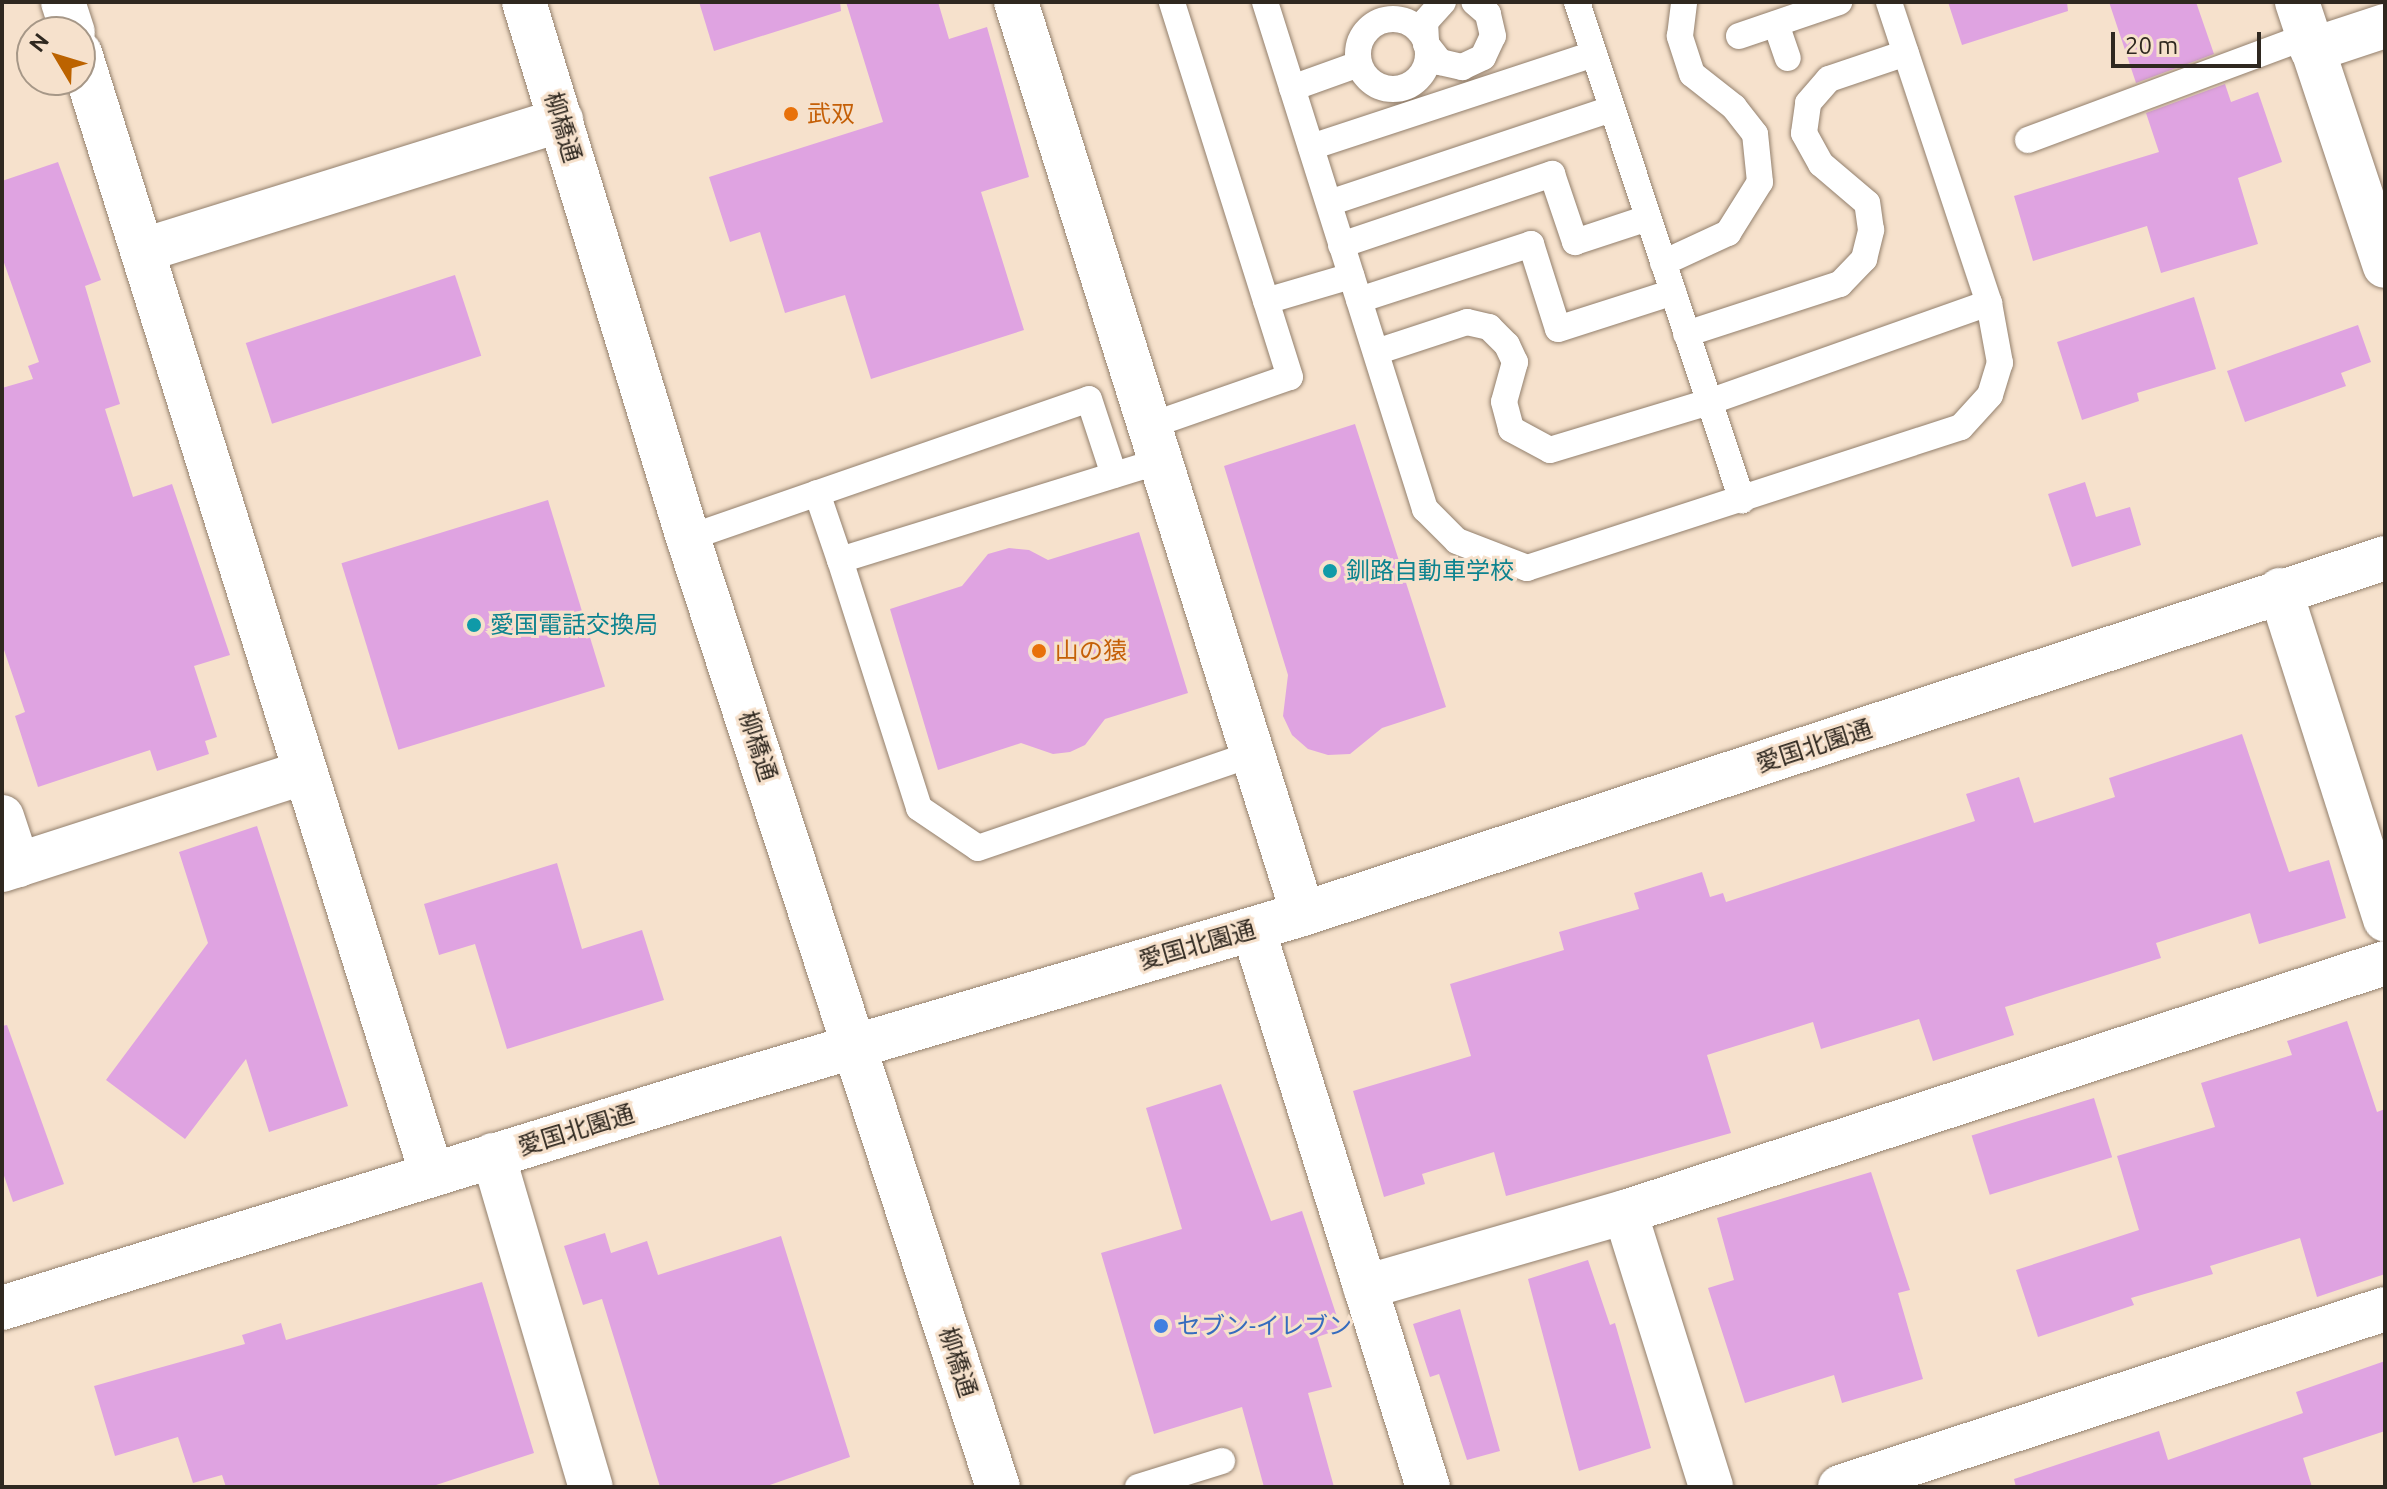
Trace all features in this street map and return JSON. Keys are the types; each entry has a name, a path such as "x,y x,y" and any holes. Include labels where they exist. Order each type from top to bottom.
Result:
{"street":[{"name":"柳橋通","path":"524,2 688,538 858,1045 998,1487"},
{"path":"1016,2 1303,914"},
{"path":"2385,26 2306,29 2385,266"},
{"path":"94,96 303,773 432,1175"},
{"path":"144,250 561,120"},
{"name":"愛国北園通","path":"2,1308 493,1155 1303,914 2280,590 2385,558"},
{"path":"2280,590 2385,920"},
{"path":"2,817 10,868 303,773"},
{"path":"1253,929 1428,1487"},
{"path":"1365,1287 1625,1212 2385,963"},
{"path":"493,1155 591,1487"},
{"path":"1625,1212 1711,1487"},
{"path":"1840,1487 2385,1309"}],"lane":[{"path":"840,560 1114,475 1155,443 1290,377 1172,2"},
{"path":"1265,2 1425,509 1457,541 1493,558 1527,568 1961,427 1990,395 2000,363 1989,303 1889,2"},
{"path":"1443,2 1425,22 1426,44 1421,76 1403,88 1381,87 1359,64 1361,40 1377,22 1401,20 1412,24 1426,44 1440,62 1451,67 1483,57 1493,36 1492,24 1474,2"},
{"path":"1577,2 1742,500"},
{"path":"1663,263 1728,233 1760,182 1755,134 1734,107 1692,74 1680,36 1684,2"},
{"path":"1739,36 1839,2"},
{"path":"1776,24 1788,58"},
{"path":"2028,140 2306,29"},
{"path":"1686,334 1840,284 1864,259 1871,230 1867,203 1821,164 1804,133 1808,103 1829,79 1906,53"},
{"path":"1311,147 1594,54"},
{"path":"1292,88 1359,64"},
{"path":"1329,203 1612,109"},
{"path":"1341,245 1552,174 1575,242 1648,218"},
{"path":"1266,301 1355,288 1531,244 1558,329 1673,292"},
{"path":"1376,352 1467,322 1489,327 1507,345 1515,362 1504,402 1511,429 1550,450 1709,402 1989,303"},
{"path":"688,538 1089,399 1114,475"},
{"path":"817,493 919,808 978,848 1253,754"},
{"path":"1138,1487 1222,1461"}],"building":[{"path":"699,2 840,2 841,11 714,51"},
{"path":"846,2 938,2 949,39 987,27 1029,177 981,192 1024,330 871,379 845,295 785,313 760,232 730,242 709,177 883,122"},
{"path":"1948,2 2067,2 2068,11 1962,45"},
{"path":"2109,2 2196,2 2214,54 2136,83"},
{"path":"2225,84 2231,102 2258,92 2282,162 2238,178 2258,244 2161,273 2147,226 2033,261 2014,196 2159,152 2146,113"},
{"path":"58,162 101,280 85,286 120,404 105,409 133,497 172,484 230,655 194,666 217,737 205,741 209,754 157,771 150,750 38,787 15,716 25,712 2,644 2,388 33,379 28,366 39,362 2,257 2,181"},
{"path":"455,275 481,356 272,424 246,343"},
{"path":"2194,297 2216,369 2137,393 2139,401 2082,420 2057,342"},
{"path":"2358,325 2371,362 2341,373 2346,386 2245,422 2227,371"},
{"name":"釧路自動車学校","path":"1355,424 1446,707 1382,728 1350,754 1328,755 1308,749 1292,735 1283,716 1288,675 1224,466"},
{"path":"2085,482 2096,517 2130,507 2141,545 2072,567 2048,494"},
{"name":"愛国電話交換局","path":"548,500 605,686 398,750 341,563"},
{"name":"山の猿","path":"1139,532 1188,693 1105,719 1085,745 1070,752 1053,754 1021,743 938,770 890,609 962,586 988,554 1009,548 1029,550 1048,560"},
{"path":"2242,734 2289,872 2329,860 2346,918 2259,944 2250,913 2156,943 2161,958 2005,1007 2014,1035 1933,1061 1919,1019 1821,1049 1813,1022 1707,1055 1731,1133 1506,1196 1494,1152 1422,1174 1425,1184 1384,1197 1353,1091 1471,1056 1450,984 1564,950 1559,932 1639,909 1634,893 1702,872 1710,897 1723,893 1726,902 1975,821 1966,794 2019,777 2034,823 2115,797 2109,778"},
{"path":"257,826 348,1106 269,1132 246,1059 185,1139 106,1080 208,943 179,852"},
{"path":"557,863 582,949 642,930 664,1000 507,1049 475,944 439,955 424,904"},
{"path":"2347,1021 2377,1112 2385,1109 2385,1274 2317,1297 2300,1238 2210,1266 2213,1274 2131,1298 2134,1305 2038,1337 2016,1270 2139,1230 2117,1156 2215,1127 2201,1083 2292,1055 2287,1041"},
{"path":"7,1025 64,1184 13,1202 2,1170 2,1026"},
{"path":"1221,1084 1271,1221 1302,1211 1341,1329 1317,1337 1332,1387 1308,1393 1334,1487 1264,1487 1242,1407 1154,1434 1101,1253 1182,1229 1146,1108"},
{"path":"2094,1098 2112,1157 1990,1195 1972,1135"},
{"path":"1871,1172 1910,1290 1898,1293 1923,1379 1842,1403 1834,1375 1745,1403 1708,1288 1734,1280 1717,1218"},
{"path":"605,1233 611,1253 647,1241 658,1275 781,1236 850,1457 764,1487 660,1487 602,1299 583,1305 564,1246"},
{"path":"1588,1260 1610,1325 1615,1323 1651,1448 1579,1471 1528,1279"},
{"path":"482,1282 534,1453 430,1487 226,1487 222,1475 193,1483 178,1437 115,1456 94,1386 245,1344 242,1335 281,1323 286,1340"},
{"path":"1460,1309 1500,1451 1467,1460 1439,1374 1430,1377 1413,1324"},
{"path":"2385,1361 2385,1431 2303,1458 2312,1487 2016,1487 2014,1479 2159,1431 2168,1460 2303,1413 2296,1392"}],"place":[{"name":"武双","path":"791,114"},
{"name":"釧路自動車学校","path":"1330,571"},
{"name":"愛国電話交換局","path":"474,625"},
{"name":"山の猿","path":"1039,651"},
{"name":"セブン-イレブン","path":"1161,1326"}]}
